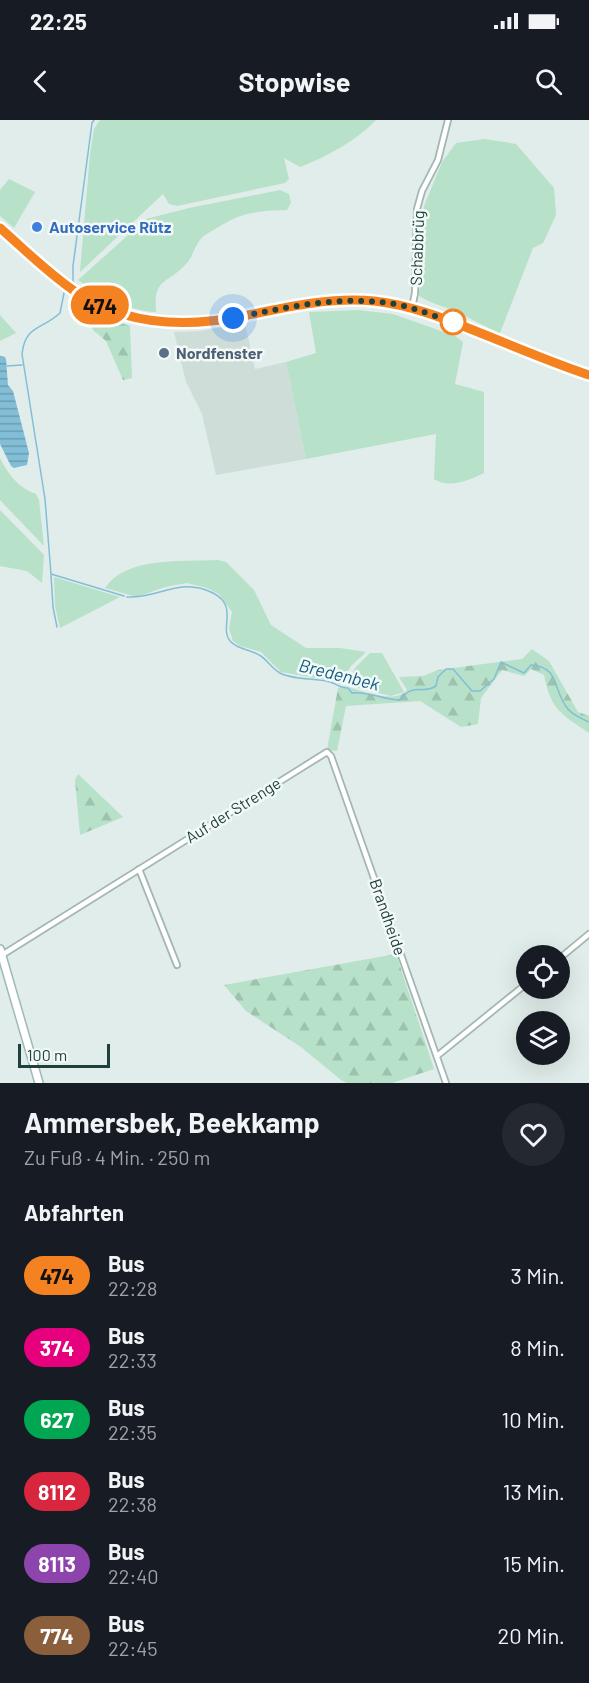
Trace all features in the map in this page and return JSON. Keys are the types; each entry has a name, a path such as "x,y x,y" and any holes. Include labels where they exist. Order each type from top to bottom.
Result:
{"main road":[{"path":"0,228 72,290 118,312 144,320 167,323 215,321 333,300 373,301 412,308 453,322 589,375"}],"street":[{"name":"Schabbrüg","path":"412,308 415,293 417,208 438,160 448,120"},
{"name":"Auf der Strenge","path":"1,952 327,752"},
{"name":"Brandheide","path":"327,752 331,756 446,1083"},
{"path":"139,869 145,879 177,965"},
{"path":"570,950 589,934"},
{"path":"1,952 39,1083"},
{"path":"437,1056 516,992"}],"shaded area":[{"path":"245,323 255,369 286,362 306,459 216,475 202,414 186,382 174,332 200,331"}],"green space":[{"path":"100,120 376,120 350,141 310,163 300,167 284,158 289,179 285,183 177,206 169,204 163,194 80,272 90,154 94,129"},
{"path":"485,139 516,144 554,188 556,215 543,243 533,248 500,333 419,296 424,206 442,162 456,143"},
{"path":"9,179 35,192 14,228 0,216 0,190"},
{"path":"280,190 289,194 291,203 287,210 241,216 201,238 186,264 159,287 156,312 135,309 115,302 78,280 146,219"},
{"path":"358,310 393,314 455,336 463,342 455,384 484,392 484,473 466,481 453,483 434,479 436,434 306,459 286,362 316,353 309,312"},
{"path":"91,312 130,326 132,378 123,380 106,341 93,330 89,317"},
{"path":"0,315 16,333 0,341"},
{"path":"0,458 14,480 36,494 39,500 44,546 0,500"},
{"path":"0,510 44,555 42,583 27,571 0,566"},
{"path":"218,560 226,562 254,590 271,625 306,648 340,648 366,652 351,666 340,684 281,672 261,652 240,646 233,641 229,629 232,612 219,594 207,588 187,583 165,587 137,597 105,588 114,578 127,570 141,566 172,561"},
{"path":"54,577 120,597 60,628 55,606"},
{"path":"532,649 549,661 578,712 589,716 589,733 564,716 554,704 544,675 531,669 524,676 502,670 481,698 478,724 461,727 420,701 346,706 337,751 327,750 338,688 344,686 377,695 394,696 407,690 399,677 423,676 438,670 522,659"},
{"path":"370,653 382,653 404,692 391,696 346,685 355,668"},
{"path":"78,774 123,817 80,835 75,780"},
{"path":"396,954 434,1069 392,1083 347,1083 341,1080 301,1047 246,1011 224,985"}],"water":[{"path":"0,356 6,359 8,385 13,391 29,453 27,465 14,468 0,444"}],"waterway":[{"name":"Bredenbek","path":"73,282 73,266 94,120"},
{"name":"Bredenbek","path":"64,293 60,313 31,333 22,354 45,499 51,574 124,596"},
{"path":"7,366 22,365"},
{"path":"51,575 57,627"},
{"name":"Bredenbek","path":"127,597 149,595 179,587 201,588 213,593 225,604 227,636 233,644 259,655 285,675 330,682 348,688 352,693 400,700 409,691 436,686 438,677 446,669 453,669 472,691 480,691 494,679 501,662 524,673 531,665 541,667 552,675 568,709 589,722"}],"bus line":[{"name":"474","path":"0,228 72,290 108,308 135,318 178,324 215,321 321,302 345,300 383,302 412,308 453,322 589,375"}],"place":[{"name":"Autoservice Rütz","path":"37,227"},
{"name":"Nordfenster","path":"164,353"}],"route":[{"path":"233,318 333,300 355,300 383,302 412,308 453,322"}]}
